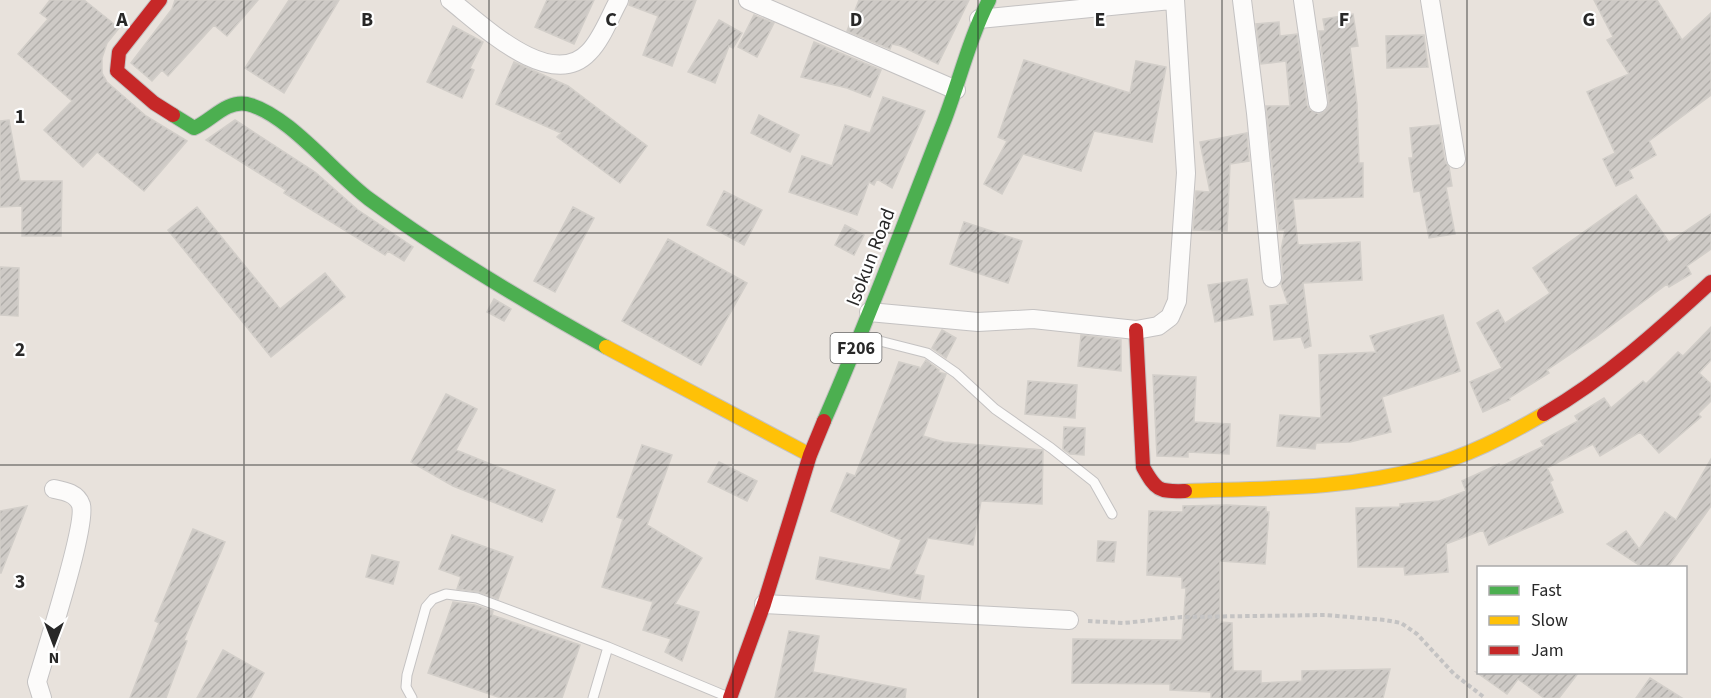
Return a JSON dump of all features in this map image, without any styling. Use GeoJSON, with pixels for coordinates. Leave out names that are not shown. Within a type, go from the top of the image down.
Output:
{"type":"FeatureCollection","features":[{"type":"Feature","properties":{"kind":"street"},"geometry":{"type":"LineString","coordinates":[[160,0],[119,52],[116,62],[117,71],[154,103],[194,128],[201,126],[224,107],[245,104],[270,114],[362,193],[472,269],[587,338],[810,455]]}},
{"type":"Feature","properties":{"kind":"street"},"geometry":{"type":"LineString","coordinates":[[450,0],[494,35],[532,59],[557,66],[571,64],[589,53],[619,0]]}},
{"type":"Feature","properties":{"kind":"street"},"geometry":{"type":"LineString","coordinates":[[748,0],[956,90]]}},
{"type":"Feature","properties":{"kind":"street","name":"Isokun Road"},"geometry":{"type":"LineString","coordinates":[[730,698],[764,604],[810,455],[861,336],[956,90],[979,19],[989,0]]}},
{"type":"Feature","properties":{"kind":"street"},"geometry":{"type":"LineString","coordinates":[[869,312],[978,322],[1033,319],[1136,330],[1158,326],[1170,317],[1177,301],[1185,173],[1173,0],[979,19]]}},
{"type":"Feature","properties":{"kind":"street"},"geometry":{"type":"LineString","coordinates":[[1242,0],[1272,278]]}},
{"type":"Feature","properties":{"kind":"street"},"geometry":{"type":"LineString","coordinates":[[1303,0],[1318,103]]}},
{"type":"Feature","properties":{"kind":"street"},"geometry":{"type":"LineString","coordinates":[[1430,0],[1456,159]]}},
{"type":"Feature","properties":{"kind":"street"},"geometry":{"type":"LineString","coordinates":[[1136,330],[1143,467],[1154,488],[1166,492],[1322,485],[1374,479],[1423,469],[1524,428],[1595,381],[1672,320],[1711,282]]}},
{"type":"Feature","properties":{"kind":"street"},"geometry":{"type":"LineString","coordinates":[[42,698],[37,682],[72,561],[81,513],[81,504],[75,497],[54,489]]}},
{"type":"Feature","properties":{"kind":"street"},"geometry":{"type":"LineString","coordinates":[[764,604],[1069,620]]}},
{"type":"Feature","properties":{"kind":"lane"},"geometry":{"type":"LineString","coordinates":[[861,336],[927,353],[956,373],[995,409],[1052,448],[1094,482],[1112,514]]}},
{"type":"Feature","properties":{"kind":"lane"},"geometry":{"type":"LineString","coordinates":[[412,698],[406,687],[407,675],[426,607],[433,599],[446,594],[477,598],[608,647],[730,698]]}},
{"type":"Feature","properties":{"kind":"lane"},"geometry":{"type":"LineString","coordinates":[[593,698],[608,647]]}},
{"type":"Feature","properties":{"kind":"path"},"geometry":{"type":"LineString","coordinates":[[1069,620],[1124,623],[1182,616],[1325,615],[1385,620],[1401,623],[1417,634],[1454,674],[1485,698]]}},
{"type":"Feature","properties":{"kind":"building"},"geometry":{"type":"Polygon","coordinates":[[[50,0],[84,0],[119,28],[107,43],[102,58],[102,73],[107,82],[146,116],[187,141],[144,191],[97,152],[83,167],[44,130],[72,101],[18,54],[48,19],[40,13],[50,0]]]}},
{"type":"Feature","properties":{"kind":"building"},"geometry":{"type":"Polygon","coordinates":[[[175,0],[258,0],[227,36],[214,25],[168,76],[162,70],[152,81],[131,63],[172,9],[175,0]]]}},
{"type":"Feature","properties":{"kind":"building"},"geometry":{"type":"Polygon","coordinates":[[[289,0],[339,0],[284,93],[245,68],[289,0]]]}},
{"type":"Feature","properties":{"kind":"building"},"geometry":{"type":"Polygon","coordinates":[[[547,0],[594,0],[574,44],[535,27],[547,0]]]}},
{"type":"Feature","properties":{"kind":"building"},"geometry":{"type":"Polygon","coordinates":[[[630,0],[696,0],[672,66],[643,55],[658,16],[629,5],[630,0]]]}},
{"type":"Feature","properties":{"kind":"building"},"geometry":{"type":"Polygon","coordinates":[[[859,0],[969,0],[938,64],[901,46],[892,44],[890,49],[847,31],[859,0]]]}},
{"type":"Feature","properties":{"kind":"building"},"geometry":{"type":"Polygon","coordinates":[[[1594,0],[1657,0],[1682,40],[1711,13],[1711,95],[1649,141],[1656,155],[1629,170],[1633,178],[1616,186],[1603,159],[1615,153],[1587,92],[1629,74],[1607,40],[1613,37],[1594,0]]]}},
{"type":"Feature","properties":{"kind":"building"},"geometry":{"type":"Polygon","coordinates":[[[1353,14],[1358,46],[1350,47],[1357,104],[1359,163],[1363,163],[1363,197],[1293,199],[1298,245],[1360,242],[1362,280],[1303,283],[1311,346],[1305,348],[1301,337],[1274,340],[1270,306],[1288,304],[1281,284],[1283,277],[1281,250],[1285,230],[1279,230],[1266,106],[1290,106],[1286,61],[1261,64],[1256,24],[1279,22],[1280,36],[1297,34],[1307,105],[1310,110],[1319,114],[1325,111],[1329,102],[1319,31],[1325,31],[1323,19],[1353,14]]]}},
{"type":"Feature","properties":{"kind":"building"},"geometry":{"type":"Polygon","coordinates":[[[754,15],[774,23],[757,57],[738,47],[754,15]]]}},
{"type":"Feature","properties":{"kind":"building"},"geometry":{"type":"Polygon","coordinates":[[[719,20],[742,33],[733,48],[729,46],[715,83],[688,72],[719,20]]]}},
{"type":"Feature","properties":{"kind":"building"},"geometry":{"type":"Polygon","coordinates":[[[453,26],[483,42],[470,68],[474,70],[462,98],[427,82],[453,26]]]}},
{"type":"Feature","properties":{"kind":"building"},"geometry":{"type":"Polygon","coordinates":[[[1424,35],[1428,67],[1387,68],[1386,36],[1424,35]]]}},
{"type":"Feature","properties":{"kind":"building"},"geometry":{"type":"Polygon","coordinates":[[[814,42],[881,70],[870,97],[847,88],[801,77],[814,42]]]}},
{"type":"Feature","properties":{"kind":"building"},"geometry":{"type":"Polygon","coordinates":[[[1024,60],[1130,93],[1136,61],[1166,67],[1152,142],[1094,131],[1081,171],[1023,154],[1002,194],[984,184],[1007,141],[998,137],[1024,60]]]}},
{"type":"Feature","properties":{"kind":"building"},"geometry":{"type":"Polygon","coordinates":[[[514,62],[568,86],[647,146],[620,183],[557,137],[561,133],[496,104],[514,62]]]}},
{"type":"Feature","properties":{"kind":"building"},"geometry":{"type":"Polygon","coordinates":[[[883,97],[925,111],[892,188],[877,179],[874,185],[869,182],[857,215],[789,192],[802,156],[832,166],[845,125],[870,133],[883,97]]]}},
{"type":"Feature","properties":{"kind":"building"},"geometry":{"type":"Polygon","coordinates":[[[759,115],[799,135],[790,152],[751,133],[759,115]]]}},
{"type":"Feature","properties":{"kind":"building"},"geometry":{"type":"Polygon","coordinates":[[[9,120],[20,181],[62,181],[61,236],[22,236],[22,206],[0,207],[0,121],[9,120]]]}},
{"type":"Feature","properties":{"kind":"building"},"geometry":{"type":"Polygon","coordinates":[[[235,120],[315,172],[358,210],[413,247],[404,261],[388,251],[385,255],[284,193],[286,190],[206,140],[235,120]]]}},
{"type":"Feature","properties":{"kind":"building"},"geometry":{"type":"Polygon","coordinates":[[[1439,125],[1452,186],[1446,187],[1455,234],[1429,238],[1420,191],[1414,192],[1409,158],[1413,158],[1410,128],[1439,125]]]}},
{"type":"Feature","properties":{"kind":"building"},"geometry":{"type":"Polygon","coordinates":[[[1247,133],[1249,161],[1230,164],[1227,231],[1193,230],[1196,191],[1210,192],[1200,142],[1247,133]]]}},
{"type":"Feature","properties":{"kind":"building"},"geometry":{"type":"Polygon","coordinates":[[[724,191],[762,210],[744,245],[707,225],[724,191]]]}},
{"type":"Feature","properties":{"kind":"building"},"geometry":{"type":"Polygon","coordinates":[[[1636,195],[1669,242],[1711,214],[1711,249],[1687,266],[1691,274],[1669,287],[1667,284],[1547,370],[1549,373],[1509,398],[1510,400],[1483,412],[1470,382],[1502,368],[1477,323],[1498,310],[1505,323],[1550,293],[1533,268],[1636,195]]]}},
{"type":"Feature","properties":{"kind":"building"},"geometry":{"type":"Polygon","coordinates":[[[197,207],[280,309],[325,273],[345,297],[271,357],[168,230],[197,207]]]}},
{"type":"Feature","properties":{"kind":"building"},"geometry":{"type":"Polygon","coordinates":[[[573,207],[594,218],[555,292],[534,281],[573,207]]]}},
{"type":"Feature","properties":{"kind":"building"},"geometry":{"type":"Polygon","coordinates":[[[964,222],[1022,241],[1008,283],[950,264],[964,222]]]}},
{"type":"Feature","properties":{"kind":"building"},"geometry":{"type":"Polygon","coordinates":[[[845,225],[864,235],[854,255],[835,245],[845,225]]]}},
{"type":"Feature","properties":{"kind":"building"},"geometry":{"type":"Polygon","coordinates":[[[668,239],[747,283],[701,365],[622,321],[668,239]]]}},
{"type":"Feature","properties":{"kind":"building"},"geometry":{"type":"Polygon","coordinates":[[[0,267],[19,268],[18,316],[0,315],[0,267]]]}},
{"type":"Feature","properties":{"kind":"building"},"geometry":{"type":"Polygon","coordinates":[[[1247,279],[1253,315],[1215,322],[1208,285],[1247,279]]]}},
{"type":"Feature","properties":{"kind":"building"},"geometry":{"type":"Polygon","coordinates":[[[494,299],[511,309],[504,321],[487,312],[494,299]]]}},
{"type":"Feature","properties":{"kind":"building"},"geometry":{"type":"Polygon","coordinates":[[[1443,315],[1460,371],[1382,397],[1391,432],[1350,442],[1316,443],[1315,449],[1277,446],[1280,415],[1321,418],[1319,355],[1376,352],[1370,336],[1443,315]]]}},
{"type":"Feature","properties":{"kind":"building"},"geometry":{"type":"Polygon","coordinates":[[[1711,327],[1711,360],[1699,373],[1711,384],[1711,401],[1698,414],[1701,417],[1659,453],[1640,432],[1600,456],[1593,444],[1547,468],[1553,480],[1550,482],[1563,512],[1489,545],[1483,530],[1446,544],[1448,572],[1405,575],[1404,567],[1358,567],[1356,508],[1400,507],[1400,504],[1439,501],[1466,491],[1462,481],[1499,464],[1500,467],[1544,446],[1541,441],[1578,421],[1575,416],[1604,398],[1611,408],[1643,381],[1646,384],[1678,352],[1683,356],[1711,327]]]}},
{"type":"Feature","properties":{"kind":"building"},"geometry":{"type":"Polygon","coordinates":[[[942,330],[956,338],[946,358],[932,348],[942,330]]]}},
{"type":"Feature","properties":{"kind":"building"},"geometry":{"type":"Polygon","coordinates":[[[1081,335],[1121,340],[1121,371],[1078,366],[1081,335]]]}},
{"type":"Feature","properties":{"kind":"building"},"geometry":{"type":"Polygon","coordinates":[[[926,360],[939,370],[938,372],[946,374],[923,436],[944,442],[1043,450],[1042,504],[981,501],[973,545],[928,538],[914,574],[924,576],[920,599],[816,579],[820,557],[890,570],[901,540],[831,511],[847,473],[855,476],[899,362],[919,367],[919,371],[926,360]]]}},
{"type":"Feature","properties":{"kind":"building"},"geometry":{"type":"Polygon","coordinates":[[[1153,375],[1196,377],[1194,422],[1230,424],[1229,454],[1188,452],[1188,457],[1157,456],[1153,375]]]}},
{"type":"Feature","properties":{"kind":"building"},"geometry":{"type":"Polygon","coordinates":[[[1028,381],[1077,385],[1075,418],[1025,414],[1028,381]]]}},
{"type":"Feature","properties":{"kind":"building"},"geometry":{"type":"Polygon","coordinates":[[[446,394],[477,409],[456,450],[555,490],[542,522],[453,486],[411,462],[446,394]]]}},
{"type":"Feature","properties":{"kind":"building"},"geometry":{"type":"Polygon","coordinates":[[[1064,427],[1085,428],[1084,455],[1070,454],[1063,449],[1064,427]]]}},
{"type":"Feature","properties":{"kind":"building"},"geometry":{"type":"Polygon","coordinates":[[[642,445],[672,455],[647,525],[702,558],[675,604],[699,612],[682,661],[665,652],[671,639],[643,630],[653,602],[602,587],[623,519],[617,517],[642,445]]]}},
{"type":"Feature","properties":{"kind":"building"},"geometry":{"type":"Polygon","coordinates":[[[1711,459],[1711,506],[1669,566],[1640,566],[1607,544],[1626,531],[1639,549],[1665,512],[1676,520],[1711,459]]]}},
{"type":"Feature","properties":{"kind":"building"},"geometry":{"type":"Polygon","coordinates":[[[719,462],[757,481],[747,501],[708,482],[719,462]]]}},
{"type":"Feature","properties":{"kind":"building"},"geometry":{"type":"Polygon","coordinates":[[[27,506],[1,573],[0,573],[0,511],[27,506]]]}},
{"type":"Feature","properties":{"kind":"building"},"geometry":{"type":"Polygon","coordinates":[[[1183,506],[1266,507],[1266,512],[1269,512],[1265,564],[1220,561],[1220,622],[1232,623],[1233,671],[1261,671],[1261,683],[1302,681],[1302,671],[1390,669],[1383,698],[1211,698],[1211,692],[1170,690],[1170,684],[1072,683],[1073,639],[1182,640],[1186,588],[1182,588],[1182,577],[1147,575],[1149,511],[1183,512],[1183,506]]]}},
{"type":"Feature","properties":{"kind":"building"},"geometry":{"type":"Polygon","coordinates":[[[193,529],[225,542],[184,640],[187,641],[166,698],[130,698],[159,623],[155,621],[193,529]]]}},
{"type":"Feature","properties":{"kind":"building"},"geometry":{"type":"Polygon","coordinates":[[[452,535],[513,557],[498,599],[479,592],[457,589],[461,577],[439,569],[452,535]]]}},
{"type":"Feature","properties":{"kind":"building"},"geometry":{"type":"Polygon","coordinates":[[[1098,541],[1116,542],[1114,562],[1097,561],[1098,541]]]}},
{"type":"Feature","properties":{"kind":"building"},"geometry":{"type":"Polygon","coordinates":[[[372,555],[399,562],[393,584],[366,577],[372,555]]]}},
{"type":"Feature","properties":{"kind":"building"},"geometry":{"type":"Polygon","coordinates":[[[453,602],[475,605],[493,611],[492,615],[580,645],[562,698],[501,698],[428,673],[453,602]]]}},
{"type":"Feature","properties":{"kind":"building"},"geometry":{"type":"Polygon","coordinates":[[[789,631],[819,636],[813,672],[906,689],[905,698],[775,698],[789,631]]]}},
{"type":"Feature","properties":{"kind":"building"},"geometry":{"type":"Polygon","coordinates":[[[223,650],[264,673],[251,698],[197,698],[223,650]]]}},
{"type":"Feature","properties":{"kind":"building"},"geometry":{"type":"Polygon","coordinates":[[[1479,674],[1577,674],[1559,698],[1544,698],[1518,679],[1507,694],[1479,674]]]}},
{"type":"Feature","properties":{"kind":"building"},"geometry":{"type":"Polygon","coordinates":[[[1650,678],[1682,698],[1636,698],[1650,678]]]}},
{"type":"Feature","properties":{"kind":"traffic: fast"},"geometry":{"type":"LineString","coordinates":[[824,421],[885,273],[989,0]]}},
{"type":"Feature","properties":{"kind":"traffic: fast"},"geometry":{"type":"LineString","coordinates":[[173,115],[194,128],[232,105],[247,104],[262,110],[294,131],[369,199],[426,239],[485,277],[606,347]]}},
{"type":"Feature","properties":{"kind":"traffic: slow"},"geometry":{"type":"LineString","coordinates":[[606,347],[810,455]]}},
{"type":"Feature","properties":{"kind":"traffic: slow"},"geometry":{"type":"LineString","coordinates":[[1185,491],[1305,487],[1394,475],[1470,452],[1544,414]]}},
{"type":"Feature","properties":{"kind":"traffic: jam"},"geometry":{"type":"LineString","coordinates":[[160,0],[119,52],[117,71],[154,103],[173,115]]}},
{"type":"Feature","properties":{"kind":"traffic: jam"},"geometry":{"type":"LineString","coordinates":[[1544,414],[1610,369],[1711,282]]}},
{"type":"Feature","properties":{"kind":"traffic: jam"},"geometry":{"type":"LineString","coordinates":[[1136,330],[1143,467],[1151,481],[1159,488],[1169,491],[1185,491]]}},
{"type":"Feature","properties":{"kind":"traffic: jam"},"geometry":{"type":"LineString","coordinates":[[730,698],[764,604],[810,455],[824,421]]}}]}
